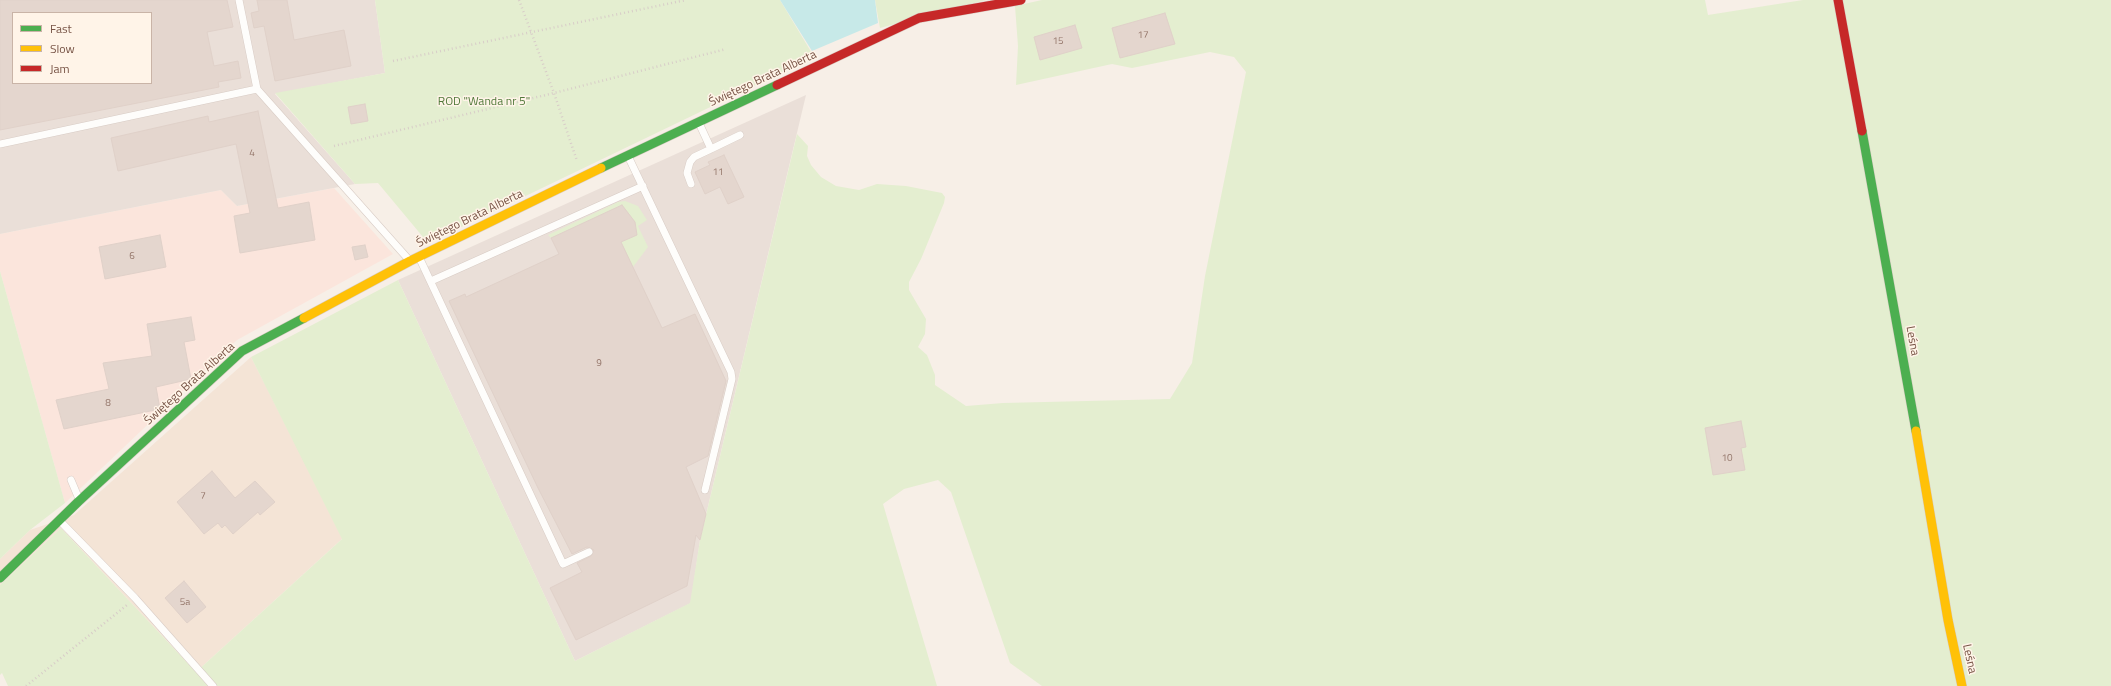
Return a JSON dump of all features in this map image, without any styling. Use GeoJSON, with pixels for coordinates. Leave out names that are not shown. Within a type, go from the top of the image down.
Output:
{"type":"FeatureCollection","features":[{"type":"Feature","properties":{"kind":"street","name":"Świętego Brata Alberta"},"geometry":{"type":"LineString","coordinates":[[0,578],[79,501],[242,351],[410,261],[582,177],[919,18],[1022,0]]}},
{"type":"Feature","properties":{"kind":"street","name":"Leśna"},"geometry":{"type":"LineString","coordinates":[[1838,0],[1924,474],[1948,620],[1962,686]]}},
{"type":"Feature","properties":{"kind":"lane"},"geometry":{"type":"LineString","coordinates":[[239,0],[257,89],[410,261]]}},
{"type":"Feature","properties":{"kind":"lane"},"geometry":{"type":"LineString","coordinates":[[0,144],[257,89]]}},
{"type":"Feature","properties":{"kind":"lane"},"geometry":{"type":"LineString","coordinates":[[699,123],[711,149]]}},
{"type":"Feature","properties":{"kind":"lane"},"geometry":{"type":"LineString","coordinates":[[691,184],[687,173],[690,162],[694,157],[740,135]]}},
{"type":"Feature","properties":{"kind":"lane"},"geometry":{"type":"LineString","coordinates":[[628,156],[731,372],[732,379],[705,490]]}},
{"type":"Feature","properties":{"kind":"lane"},"geometry":{"type":"LineString","coordinates":[[431,281],[643,186]]}},
{"type":"Feature","properties":{"kind":"lane"},"geometry":{"type":"LineString","coordinates":[[419,257],[563,564],[588,552]]}},
{"type":"Feature","properties":{"kind":"lane"},"geometry":{"type":"LineString","coordinates":[[71,480],[79,501]]}},
{"type":"Feature","properties":{"kind":"lane"},"geometry":{"type":"LineString","coordinates":[[60,521],[135,598],[213,686]]}},
{"type":"Feature","properties":{"kind":"path"},"geometry":{"type":"LineString","coordinates":[[519,0],[554,93],[582,177]]}},
{"type":"Feature","properties":{"kind":"path"},"geometry":{"type":"LineString","coordinates":[[393,61],[686,0]]}},
{"type":"Feature","properties":{"kind":"path"},"geometry":{"type":"LineString","coordinates":[[334,146],[554,93],[726,49]]}},
{"type":"Feature","properties":{"kind":"path"},"geometry":{"type":"LineString","coordinates":[[26,686],[135,598]]}},
{"type":"Feature","properties":{"kind":"shaded area"},"geometry":{"type":"Polygon","coordinates":[[[0,0],[375,0],[385,73],[275,94],[355,184],[237,206],[221,190],[0,234],[0,0]]]}},
{"type":"Feature","properties":{"kind":"shaded area"},"geometry":{"type":"Polygon","coordinates":[[[806,95],[700,540],[691,603],[575,661],[398,280],[806,95]]]}},
{"type":"Feature","properties":{"kind":"shaded area"},"geometry":{"type":"Polygon","coordinates":[[[334,188],[393,254],[237,340],[65,503],[0,271],[0,234],[221,190],[237,206],[334,188]]]}},
{"type":"Feature","properties":{"kind":"shaded area"},"geometry":{"type":"Polygon","coordinates":[[[251,357],[343,538],[196,672],[61,528],[0,585],[0,559],[30,530],[74,515],[251,357]]]}},
{"type":"Feature","properties":{"kind":"green space","name":"ROD \"Wanda nr 5\""},"geometry":{"type":"Polygon","coordinates":[[[375,0],[780,0],[813,55],[783,65],[783,72],[428,243],[378,183],[355,184],[275,93],[385,73],[375,0]]]}},
{"type":"Feature","properties":{"kind":"green space"},"geometry":{"type":"Polygon","coordinates":[[[875,0],[986,0],[880,28],[875,0]]]}},
{"type":"Feature","properties":{"kind":"green space"},"geometry":{"type":"Polygon","coordinates":[[[1042,0],[1705,0],[1708,15],[1803,0],[2111,0],[2111,686],[1042,686],[1010,663],[951,492],[938,480],[904,489],[883,504],[937,686],[8,686],[2,673],[0,675],[0,585],[61,528],[196,672],[342,539],[251,357],[398,280],[575,661],[690,603],[700,540],[797,134],[808,146],[807,156],[811,165],[821,177],[836,186],[859,190],[877,184],[906,186],[942,193],[945,197],[944,203],[921,259],[909,282],[909,290],[926,319],[925,334],[918,347],[927,355],[935,375],[935,385],[966,406],[1003,403],[1170,399],[1192,363],[1205,276],[1246,72],[1234,57],[1210,52],[1132,68],[1112,64],[1016,85],[1018,46],[1015,6],[1042,0]]]}},
{"type":"Feature","properties":{"kind":"green space"},"geometry":{"type":"Polygon","coordinates":[[[625,201],[638,206],[647,220],[638,226],[648,247],[633,267],[621,242],[635,222],[622,205],[551,238],[548,235],[618,202],[625,201]]]}},
{"type":"Feature","properties":{"kind":"green space"},"geometry":{"type":"Polygon","coordinates":[[[0,271],[65,503],[30,530],[0,559],[0,271]]]}},
{"type":"Feature","properties":{"kind":"water"},"geometry":{"type":"Polygon","coordinates":[[[780,0],[875,0],[878,23],[812,51],[780,0]]]}},
{"type":"Feature","properties":{"kind":"building"},"geometry":{"type":"Polygon","coordinates":[[[0,0],[227,0],[233,27],[207,32],[214,66],[238,61],[241,78],[218,82],[219,87],[0,130],[0,0]]]}},
{"type":"Feature","properties":{"kind":"building"},"geometry":{"type":"Polygon","coordinates":[[[257,0],[287,0],[294,40],[344,30],[351,66],[275,81],[264,26],[254,28],[251,13],[259,11],[257,0]]]}},
{"type":"Feature","properties":{"kind":"building"},"geometry":{"type":"Polygon","coordinates":[[[1165,13],[1175,44],[1120,58],[1112,28],[1165,13]]]}},
{"type":"Feature","properties":{"kind":"building"},"geometry":{"type":"Polygon","coordinates":[[[1075,25],[1082,48],[1040,60],[1034,37],[1075,25]]]}},
{"type":"Feature","properties":{"kind":"building"},"geometry":{"type":"Polygon","coordinates":[[[365,104],[368,121],[351,124],[348,107],[365,104]]]}},
{"type":"Feature","properties":{"kind":"building"},"geometry":{"type":"Polygon","coordinates":[[[258,111],[278,208],[309,202],[315,240],[240,253],[234,216],[250,213],[236,144],[118,171],[111,138],[208,116],[209,122],[258,111]]]}},
{"type":"Feature","properties":{"kind":"building"},"geometry":{"type":"Polygon","coordinates":[[[724,155],[744,197],[728,204],[720,187],[705,194],[695,172],[710,165],[708,162],[724,155]]]}},
{"type":"Feature","properties":{"kind":"building"},"geometry":{"type":"Polygon","coordinates":[[[622,205],[635,222],[637,235],[621,242],[662,328],[695,314],[726,381],[708,456],[686,467],[706,514],[700,540],[696,535],[687,586],[576,640],[550,588],[582,572],[577,563],[591,556],[594,550],[587,547],[572,554],[538,488],[449,301],[465,294],[466,297],[559,254],[551,238],[622,205]]]}},
{"type":"Feature","properties":{"kind":"building"},"geometry":{"type":"Polygon","coordinates":[[[160,235],[166,267],[105,279],[99,247],[160,235]]]}},
{"type":"Feature","properties":{"kind":"building"},"geometry":{"type":"Polygon","coordinates":[[[365,245],[368,257],[355,260],[352,247],[365,245]]]}},
{"type":"Feature","properties":{"kind":"building"},"geometry":{"type":"Polygon","coordinates":[[[191,317],[195,340],[184,342],[191,379],[156,387],[160,409],[64,429],[56,400],[109,389],[103,363],[152,356],[147,324],[191,317]]]}},
{"type":"Feature","properties":{"kind":"building"},"geometry":{"type":"Polygon","coordinates":[[[1741,421],[1746,447],[1741,448],[1745,470],[1713,475],[1705,428],[1741,421]]]}},
{"type":"Feature","properties":{"kind":"building"},"geometry":{"type":"Polygon","coordinates":[[[212,471],[235,498],[255,481],[275,502],[260,515],[258,512],[233,534],[225,525],[222,528],[218,523],[204,534],[177,502],[212,471]]]}},
{"type":"Feature","properties":{"kind":"building"},"geometry":{"type":"Polygon","coordinates":[[[184,581],[206,607],[187,623],[165,598],[184,581]]]}},
{"type":"Feature","properties":{"kind":"traffic: fast"},"geometry":{"type":"LineString","coordinates":[[601,168],[777,85]]}},
{"type":"Feature","properties":{"kind":"traffic: fast"},"geometry":{"type":"LineString","coordinates":[[1862,131],[1916,431]]}},
{"type":"Feature","properties":{"kind":"traffic: fast"},"geometry":{"type":"LineString","coordinates":[[0,578],[79,501],[242,351],[304,318]]}},
{"type":"Feature","properties":{"kind":"traffic: slow"},"geometry":{"type":"LineString","coordinates":[[304,318],[410,261],[601,168]]}},
{"type":"Feature","properties":{"kind":"traffic: slow"},"geometry":{"type":"LineString","coordinates":[[1916,431],[1948,620],[1962,686]]}},
{"type":"Feature","properties":{"kind":"traffic: jam"},"geometry":{"type":"LineString","coordinates":[[777,85],[919,18],[1021,0]]}},
{"type":"Feature","properties":{"kind":"traffic: jam"},"geometry":{"type":"LineString","coordinates":[[1838,0],[1862,131]]}}]}
